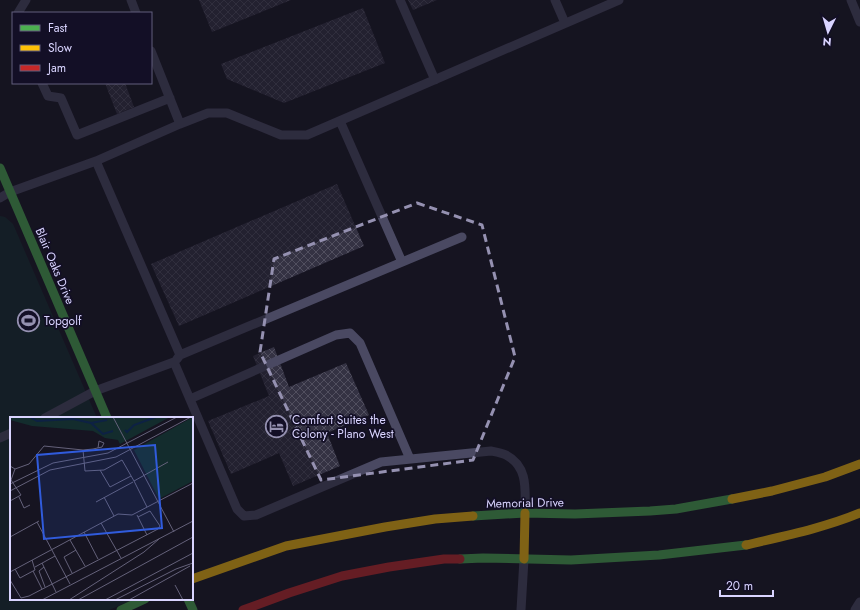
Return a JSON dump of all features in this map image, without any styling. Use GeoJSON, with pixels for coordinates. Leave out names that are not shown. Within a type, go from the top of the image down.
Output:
{"type":"FeatureCollection","features":[{"type":"Feature","properties":{"kind":"street","name":"Blair Oaks Drive"},"geometry":{"type":"LineString","coordinates":[[0,168],[107,417]]}},
{"type":"Feature","properties":{"kind":"street","name":"Memorial Drive"},"geometry":{"type":"LineString","coordinates":[[193,579],[286,546],[385,527],[434,519],[469,516],[525,513],[575,514],[676,509],[772,491],[825,477],[860,464]]}},
{"type":"Feature","properties":{"kind":"street"},"geometry":{"type":"LineString","coordinates":[[524,559],[525,513]]}},
{"type":"Feature","properties":{"kind":"street"},"geometry":{"type":"LineString","coordinates":[[243,610],[342,576],[389,567],[444,559],[483,558],[570,560],[697,551],[746,545],[796,533],[860,513]]}},
{"type":"Feature","properties":{"kind":"street"},"geometry":{"type":"LineString","coordinates":[[121,610],[143,600]]}},
{"type":"Feature","properties":{"kind":"street"},"geometry":{"type":"LineString","coordinates":[[188,600],[192,610]]}},
{"type":"Feature","properties":{"kind":"lane"},"geometry":{"type":"LineString","coordinates":[[19,12],[26,0]]}},
{"type":"Feature","properties":{"kind":"lane"},"geometry":{"type":"LineString","coordinates":[[131,0],[136,12]]}},
{"type":"Feature","properties":{"kind":"lane"},"geometry":{"type":"LineString","coordinates":[[400,0],[435,80]]}},
{"type":"Feature","properties":{"kind":"lane"},"geometry":{"type":"LineString","coordinates":[[555,0],[565,23]]}},
{"type":"Feature","properties":{"kind":"lane"},"geometry":{"type":"LineString","coordinates":[[0,198],[10,192],[96,161],[208,113],[227,113],[281,135],[307,135],[619,0]]}},
{"type":"Feature","properties":{"kind":"lane"},"geometry":{"type":"LineString","coordinates":[[851,0],[860,22]]}},
{"type":"Feature","properties":{"kind":"lane"},"geometry":{"type":"LineString","coordinates":[[152,53],[180,124]]}},
{"type":"Feature","properties":{"kind":"lane"},"geometry":{"type":"LineString","coordinates":[[42,84],[48,96],[61,98],[77,135],[170,98]]}},
{"type":"Feature","properties":{"kind":"lane"},"geometry":{"type":"LineString","coordinates":[[340,121],[402,262]]}},
{"type":"Feature","properties":{"kind":"lane"},"geometry":{"type":"LineString","coordinates":[[96,161],[180,355]]}},
{"type":"Feature","properties":{"kind":"lane"},"geometry":{"type":"LineString","coordinates":[[47,417],[95,391],[174,362],[180,355],[462,236]]}},
{"type":"Feature","properties":{"kind":"lane"},"geometry":{"type":"LineString","coordinates":[[190,399],[336,335],[350,333],[360,343],[410,459]]}},
{"type":"Feature","properties":{"kind":"lane"},"geometry":{"type":"LineString","coordinates":[[174,362],[237,509],[244,516],[256,515],[381,462],[491,451],[505,454],[518,463],[525,480],[525,513]]}},
{"type":"Feature","properties":{"kind":"lane"},"geometry":{"type":"LineString","coordinates":[[0,438],[10,433]]}},
{"type":"Feature","properties":{"kind":"lane"},"geometry":{"type":"LineString","coordinates":[[521,610],[524,559]]}},
{"type":"Feature","properties":{"kind":"lane"},"geometry":{"type":"LineString","coordinates":[[855,610],[860,602]]}},
{"type":"Feature","properties":{"kind":"highlighted area"},"geometry":{"type":"Polygon","coordinates":[[[417,203],[482,225],[515,357],[473,460],[321,480],[260,352],[274,259],[417,203]]]}},
{"type":"Feature","properties":{"kind":"green space","name":"Topgolf"},"geometry":{"type":"Polygon","coordinates":[[[0,216],[5,217],[13,224],[97,417],[10,417],[10,600],[133,600],[109,610],[0,610],[0,216]]]}},
{"type":"Feature","properties":{"kind":"building"},"geometry":{"type":"Polygon","coordinates":[[[199,0],[291,0],[212,32],[199,0]]]}},
{"type":"Feature","properties":{"kind":"building"},"geometry":{"type":"Polygon","coordinates":[[[408,0],[437,0],[413,10],[408,0]]]}},
{"type":"Feature","properties":{"kind":"building"},"geometry":{"type":"Polygon","coordinates":[[[363,8],[385,63],[284,103],[227,79],[221,64],[363,8]]]}},
{"type":"Feature","properties":{"kind":"building"},"geometry":{"type":"Polygon","coordinates":[[[105,84],[125,84],[134,107],[117,114],[105,84]]]}},
{"type":"Feature","properties":{"kind":"building"},"geometry":{"type":"Polygon","coordinates":[[[337,184],[364,246],[179,326],[151,264],[337,184]]]}},
{"type":"Feature","properties":{"kind":"building","name":"Comfort Suites the Colony - Plano West"},"geometry":{"type":"Polygon","coordinates":[[[274,347],[289,387],[346,363],[369,415],[327,433],[340,466],[293,486],[279,453],[231,474],[208,421],[269,396],[253,356],[274,347]]]}},
{"type":"Feature","properties":{"kind":"traffic: fast"},"geometry":{"type":"LineString","coordinates":[[0,168],[107,417]]}},
{"type":"Feature","properties":{"kind":"traffic: fast"},"geometry":{"type":"LineString","coordinates":[[473,516],[525,513],[575,514],[650,511],[676,509],[732,499]]}},
{"type":"Feature","properties":{"kind":"traffic: fast"},"geometry":{"type":"LineString","coordinates":[[460,559],[483,558],[571,560],[659,555],[746,545]]}},
{"type":"Feature","properties":{"kind":"traffic: fast"},"geometry":{"type":"LineString","coordinates":[[121,610],[143,600]]}},
{"type":"Feature","properties":{"kind":"traffic: fast"},"geometry":{"type":"LineString","coordinates":[[188,600],[193,610]]}},
{"type":"Feature","properties":{"kind":"traffic: slow"},"geometry":{"type":"LineString","coordinates":[[732,499],[772,491],[825,477],[860,464]]}},
{"type":"Feature","properties":{"kind":"traffic: slow"},"geometry":{"type":"LineString","coordinates":[[524,559],[525,513]]}},
{"type":"Feature","properties":{"kind":"traffic: slow"},"geometry":{"type":"LineString","coordinates":[[746,545],[818,527],[860,513]]}},
{"type":"Feature","properties":{"kind":"traffic: slow"},"geometry":{"type":"LineString","coordinates":[[193,579],[286,546],[385,527],[435,519],[473,516]]}},
{"type":"Feature","properties":{"kind":"traffic: jam"},"geometry":{"type":"LineString","coordinates":[[243,610],[342,576],[444,559],[460,559]]}},
{"type":"Feature","properties":{"kind":"place","name":"Topgolf"},"geometry":{"type":"Point","coordinates":[28,321]}},
{"type":"Feature","properties":{"kind":"place","name":"Comfort Suites the Colony - Plano West"},"geometry":{"type":"Point","coordinates":[276,427]}}]}
